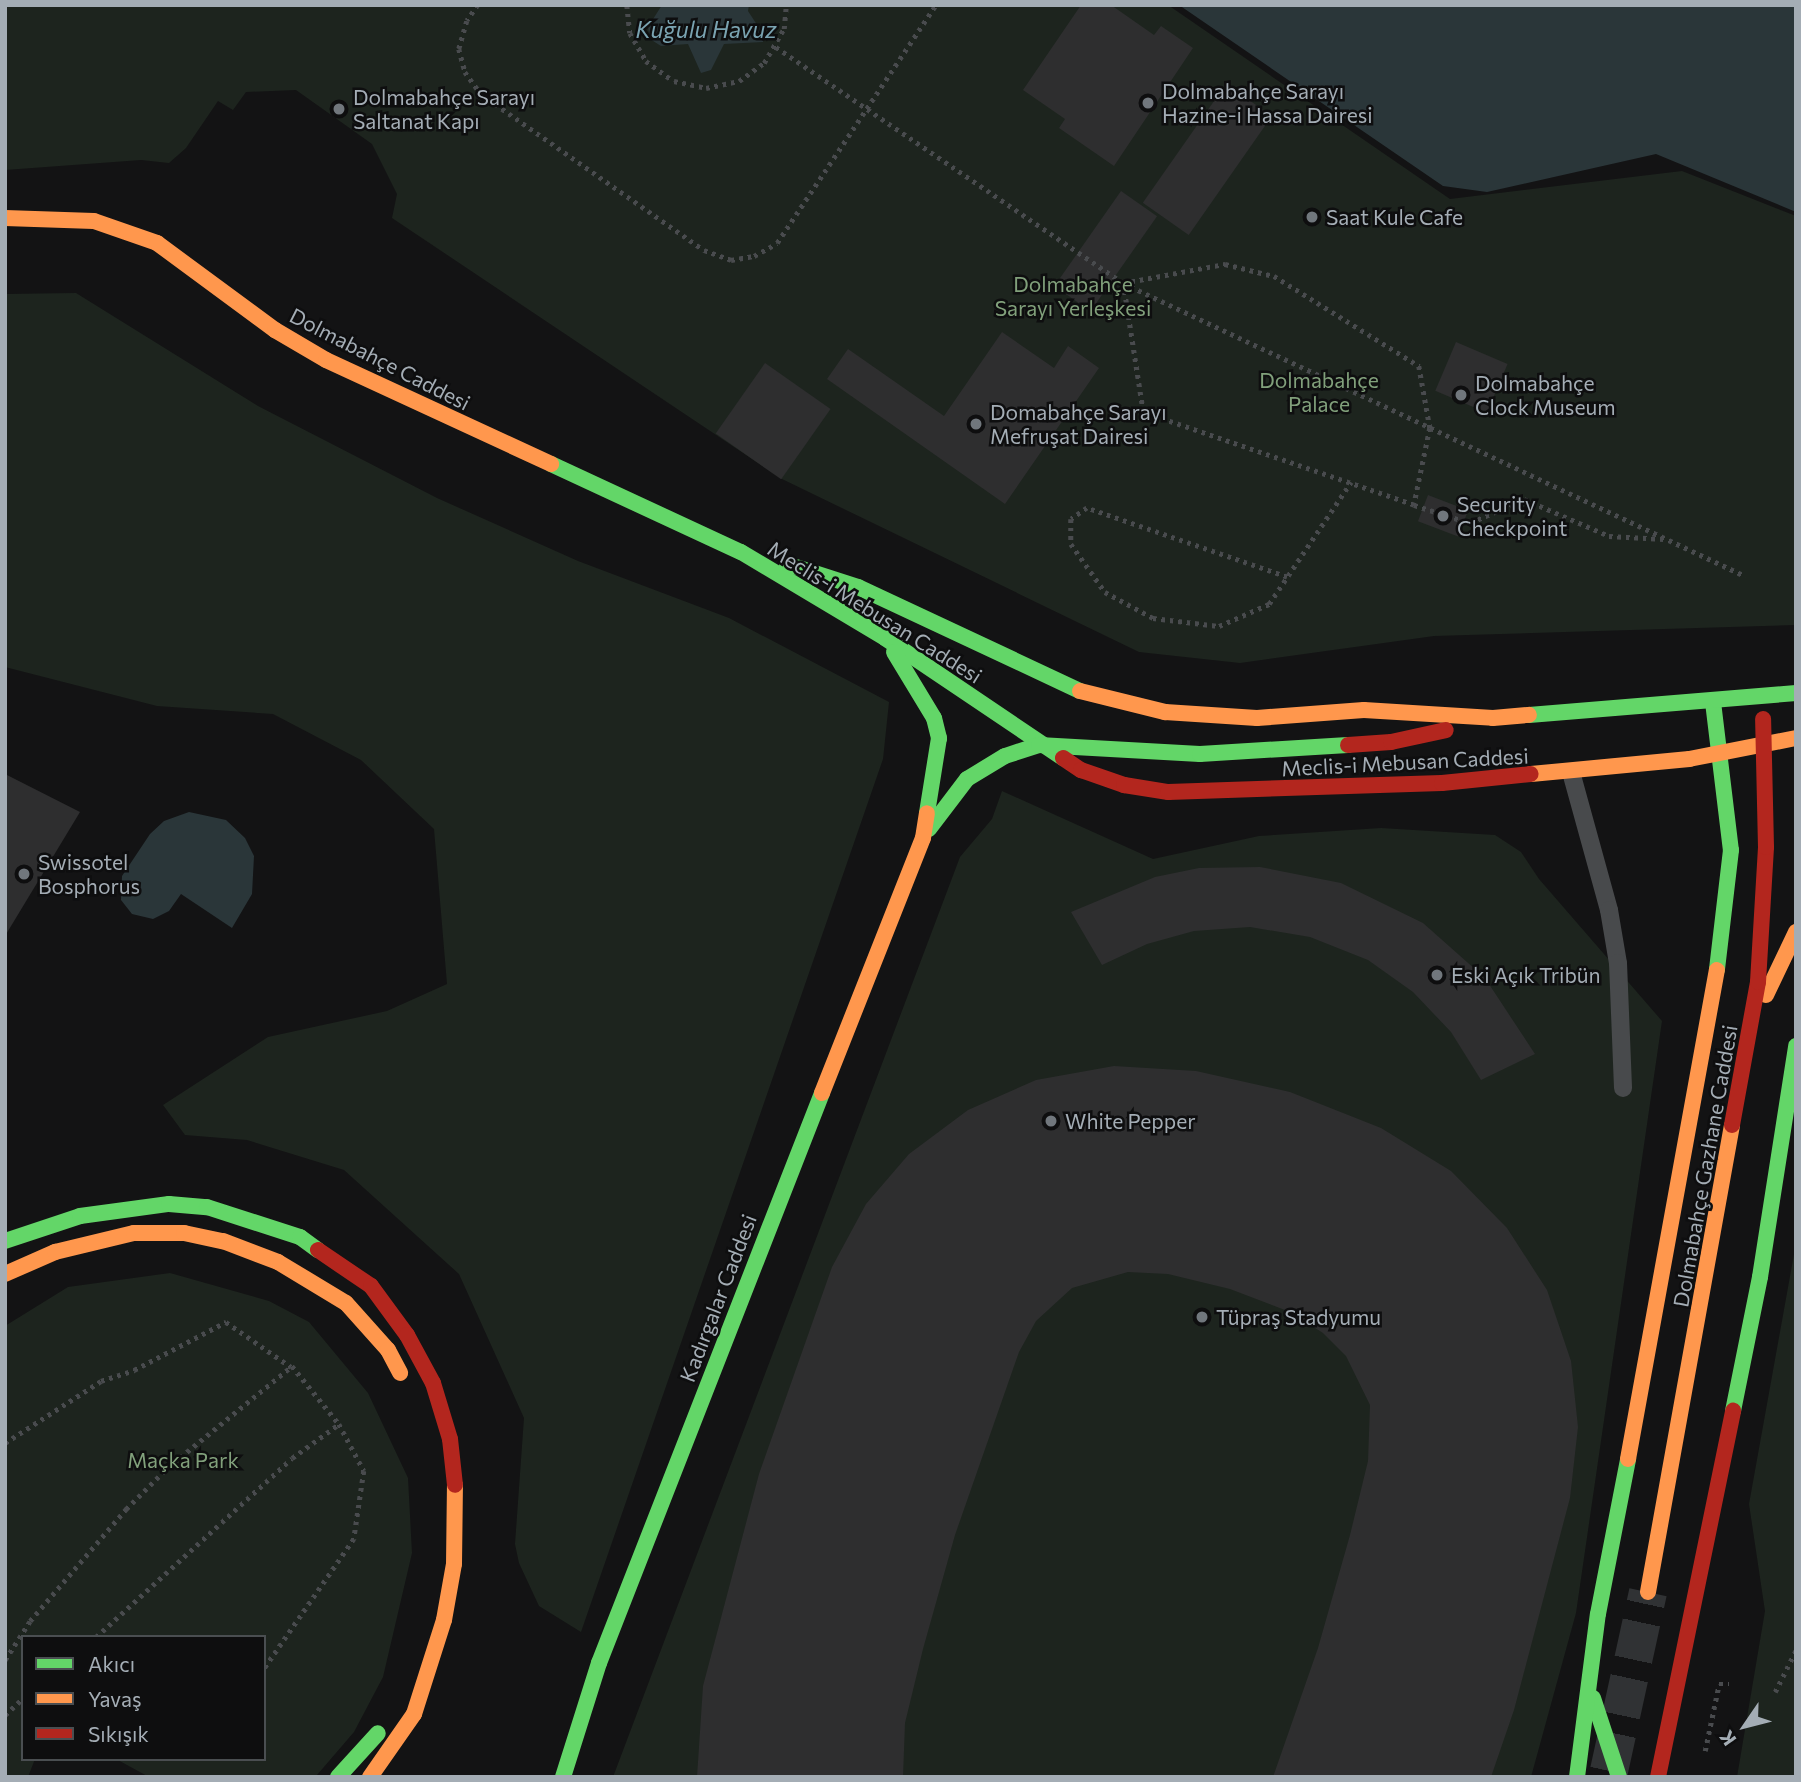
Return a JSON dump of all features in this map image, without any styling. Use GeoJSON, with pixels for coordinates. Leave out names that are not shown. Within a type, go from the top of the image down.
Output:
{"type":"FeatureCollection","features":[{"type":"Feature","properties":{"kind":"main road","name":"Dolmabahçe Caddesi"},"geometry":{"type":"LineString","coordinates":[[5,218],[94,221],[157,243],[275,330],[326,360],[741,552]]}},
{"type":"Feature","properties":{"kind":"main road","name":"Meclis-i Mebusan Caddesi"},"geometry":{"type":"LineString","coordinates":[[741,552],[885,638],[1039,745],[1081,770],[1124,785],[1168,792],[1351,789],[1571,772],[1689,759],[1718,750],[1796,738]]}},
{"type":"Feature","properties":{"kind":"main road","name":"Meclis-i Mebusan Caddesi"},"geometry":{"type":"LineString","coordinates":[[741,552],[858,587],[1050,678],[1133,708],[1257,718],[1364,710],[1493,718],[1713,702],[1796,693]]}},
{"type":"Feature","properties":{"kind":"main road","name":"Kadırgalar Caddesi"},"geometry":{"type":"LineString","coordinates":[[563,1777],[599,1663],[709,1377],[923,838],[939,738],[934,718],[885,638]]}},
{"type":"Feature","properties":{"kind":"main road","name":"Dolmabahçe Gazhane Caddesi"},"geometry":{"type":"LineString","coordinates":[[1648,1592],[1749,1036],[1764,889],[1761,743],[1764,696]]}},
{"type":"Feature","properties":{"kind":"main road"},"geometry":{"type":"LineString","coordinates":[[1577,1777],[1598,1614],[1683,1176],[1722,939],[1731,850],[1713,702]]}},
{"type":"Feature","properties":{"kind":"main road"},"geometry":{"type":"LineString","coordinates":[[1039,745],[1200,754],[1271,751],[1391,742],[1493,718]]}},
{"type":"Feature","properties":{"kind":"main road","name":"Kadırgalar Caddesi"},"geometry":{"type":"LineString","coordinates":[[923,838],[967,779],[1004,756],[1039,745]]}},
{"type":"Feature","properties":{"kind":"main road"},"geometry":{"type":"LineString","coordinates":[[1749,1036],[1796,932]]}},
{"type":"Feature","properties":{"kind":"main road"},"geometry":{"type":"LineString","coordinates":[[1658,1777],[1760,1277],[1796,1046]]}},
{"type":"Feature","properties":{"kind":"main road"},"geometry":{"type":"LineString","coordinates":[[5,1241],[80,1216],[169,1204],[207,1207],[300,1237],[371,1286],[407,1335],[433,1383],[450,1439],[457,1499],[454,1564],[444,1620],[414,1714],[370,1777]]}},
{"type":"Feature","properties":{"kind":"main road"},"geometry":{"type":"LineString","coordinates":[[5,1273],[55,1252],[134,1233],[184,1233],[223,1241],[278,1262],[346,1303],[388,1350],[409,1391]]}},
{"type":"Feature","properties":{"kind":"main road"},"geometry":{"type":"LineString","coordinates":[[1592,1671],[1593,1708],[1619,1777]]}},
{"type":"Feature","properties":{"kind":"main road"},"geometry":{"type":"LineString","coordinates":[[338,1777],[374,1740],[386,1718]]}},
{"type":"Feature","properties":{"kind":"lane"},"geometry":{"type":"LineString","coordinates":[[1571,772],[1609,910],[1618,963],[1623,1088]]}},
{"type":"Feature","properties":{"kind":"path"},"geometry":{"type":"LineString","coordinates":[[478,5],[467,21],[459,50],[465,72],[481,94],[704,250],[732,260],[754,256],[777,243],[868,112],[936,5]]}},
{"type":"Feature","properties":{"kind":"path"},"geometry":{"type":"LineString","coordinates":[[627,5],[630,33],[646,61],[685,85],[716,87],[739,81],[764,63],[776,47],[786,5]]}},
{"type":"Feature","properties":{"kind":"path"},"geometry":{"type":"LineString","coordinates":[[776,47],[1123,283],[1745,576]]}},
{"type":"Feature","properties":{"kind":"path"},"geometry":{"type":"LineString","coordinates":[[1123,283],[1225,264],[1274,276],[1419,366],[1430,428],[1414,505]]}},
{"type":"Feature","properties":{"kind":"path"},"geometry":{"type":"LineString","coordinates":[[1123,283],[1143,412],[1470,523],[1524,499],[1609,536],[1664,539]]}},
{"type":"Feature","properties":{"kind":"path"},"geometry":{"type":"LineString","coordinates":[[1287,577],[1087,508],[1071,519],[1071,544],[1105,592],[1153,618],[1219,626],[1269,604],[1287,577],[1350,482]]}},
{"type":"Feature","properties":{"kind":"path"},"geometry":{"type":"LineString","coordinates":[[5,1443],[102,1381],[134,1370],[226,1322],[261,1341],[291,1367],[340,1423],[364,1471],[354,1539],[266,1666]]}},
{"type":"Feature","properties":{"kind":"path"},"geometry":{"type":"LineString","coordinates":[[5,1660],[30,1620],[126,1509],[167,1468],[291,1367]]}},
{"type":"Feature","properties":{"kind":"path"},"geometry":{"type":"LineString","coordinates":[[98,1635],[292,1458],[340,1423]]}},
{"type":"Feature","properties":{"kind":"path"},"geometry":{"type":"LineString","coordinates":[[1775,1692],[1796,1650]]}},
{"type":"Feature","properties":{"kind":"path"},"geometry":{"type":"LineString","coordinates":[[1705,1751],[1719,1684],[1729,1684]]}},
{"type":"Feature","properties":{"kind":"path"},"geometry":{"type":"LineString","coordinates":[[5,1715],[21,1700]]}},
{"type":"Feature","properties":{"kind":"green space","name":"Dolmabahçe Palace"},"geometry":{"type":"Polygon","coordinates":[[[5,5],[1168,5],[1450,199],[1682,171],[1796,216],[1796,625],[1434,636],[1240,663],[1139,652],[782,479],[392,218],[397,194],[372,144],[296,90],[246,92],[233,110],[218,101],[186,148],[169,163],[141,160],[5,170],[5,5]]]}},
{"type":"Feature","properties":{"kind":"green space"},"geometry":{"type":"Polygon","coordinates":[[[76,293],[258,406],[437,498],[578,561],[729,618],[889,702],[883,759],[581,1632],[539,1606],[519,1563],[515,1544],[524,1418],[459,1274],[344,1170],[247,1140],[185,1135],[163,1105],[268,1037],[387,1011],[447,984],[434,829],[361,760],[273,714],[157,706],[5,667],[5,294],[76,293]]]}},
{"type":"Feature","properties":{"kind":"green space","name":"Tüpraş Stadyumu"},"geometry":{"type":"Polygon","coordinates":[[[1002,791],[1153,859],[1259,836],[1381,828],[1495,835],[1521,852],[1539,879],[1662,1021],[1576,1613],[1531,1777],[613,1777],[960,857],[992,819],[1002,791]]]}},
{"type":"Feature","properties":{"kind":"green space"},"geometry":{"type":"Polygon","coordinates":[[[1796,1243],[1796,1777],[1737,1777],[1765,1611],[1749,1504],[1796,1243]]]}},
{"type":"Feature","properties":{"kind":"green space","name":"Maçka Park"},"geometry":{"type":"Polygon","coordinates":[[[170,1273],[269,1301],[309,1322],[368,1393],[408,1478],[412,1553],[383,1677],[354,1732],[317,1775],[149,1777],[120,1761],[266,1761],[266,1635],[21,1635],[21,1761],[34,1761],[28,1777],[5,1777],[5,1326],[68,1287],[170,1273]]]}},
{"type":"Feature","properties":{"kind":"water","name":"Kuğulu Havuz"},"geometry":{"type":"Polygon","coordinates":[[[662,5],[749,5],[748,11],[763,34],[763,42],[724,44],[711,70],[701,73],[688,44],[661,46],[650,39],[648,27],[662,5]]]}},
{"type":"Feature","properties":{"kind":"water"},"geometry":{"type":"Polygon","coordinates":[[[1179,5],[1796,5],[1796,212],[1656,154],[1487,192],[1443,186],[1179,5]]]}},
{"type":"Feature","properties":{"kind":"water"},"geometry":{"type":"Polygon","coordinates":[[[189,812],[226,820],[245,838],[254,856],[252,894],[232,928],[181,894],[169,911],[153,919],[132,914],[121,900],[122,876],[150,834],[164,821],[189,812]]]}},
{"type":"Feature","properties":{"kind":"building"},"geometry":{"type":"Polygon","coordinates":[[[1081,5],[1111,5],[1154,35],[1161,26],[1193,48],[1114,166],[1059,128],[1065,119],[1023,90],[1081,5]]]}},
{"type":"Feature","properties":{"kind":"building"},"geometry":{"type":"Polygon","coordinates":[[[1226,84],[1272,116],[1189,235],[1143,203],[1226,84]]]}},
{"type":"Feature","properties":{"kind":"building"},"geometry":{"type":"Polygon","coordinates":[[[1121,191],[1157,216],[1091,311],[1054,286],[1121,191]]]}},
{"type":"Feature","properties":{"kind":"building","name":"Domabahçe Sarayı Mefruşat Dairesi"},"geometry":{"type":"Polygon","coordinates":[[[1002,332],[1054,368],[1068,346],[1099,368],[1005,504],[827,379],[848,349],[944,416],[1002,332]]]}},
{"type":"Feature","properties":{"kind":"building"},"geometry":{"type":"Polygon","coordinates":[[[1456,342],[1508,364],[1487,413],[1435,391],[1456,342]]]}},
{"type":"Feature","properties":{"kind":"building"},"geometry":{"type":"Polygon","coordinates":[[[765,363],[831,409],[781,479],[716,433],[765,363]]]}},
{"type":"Feature","properties":{"kind":"building","name":"Security Checkpoint"},"geometry":{"type":"Polygon","coordinates":[[[1428,495],[1468,510],[1458,537],[1418,521],[1428,495]]]}},
{"type":"Feature","properties":{"kind":"building","name":"Swissotel Bosphorus"},"geometry":{"type":"Polygon","coordinates":[[[5,774],[80,812],[5,936],[5,774]]]}},
{"type":"Feature","properties":{"kind":"building","name":"Eski Açık Tribün"},"geometry":{"type":"Polygon","coordinates":[[[1260,867],[1341,883],[1423,923],[1485,978],[1535,1054],[1481,1080],[1451,1032],[1413,992],[1368,960],[1310,937],[1250,927],[1194,931],[1147,944],[1102,965],[1071,912],[1155,877],[1199,868],[1260,867]]]}},
{"type":"Feature","properties":{"kind":"building"},"geometry":{"type":"Polygon","coordinates":[[[1114,1066],[1196,1071],[1290,1092],[1381,1128],[1451,1171],[1507,1228],[1547,1290],[1571,1361],[1578,1427],[1570,1498],[1514,1710],[1491,1777],[1273,1777],[1318,1648],[1350,1535],[1368,1461],[1370,1405],[1346,1356],[1323,1333],[1290,1312],[1230,1289],[1168,1274],[1128,1272],[1072,1288],[1036,1321],[1019,1352],[955,1535],[923,1649],[905,1723],[903,1777],[697,1777],[703,1686],[759,1474],[832,1267],[866,1204],[909,1154],[968,1110],[1036,1080],[1114,1066]]]}},
{"type":"Feature","properties":{"kind":"tunnel"},"geometry":{"type":"LineString","coordinates":[[1609,1771],[1648,1592]]}},
{"type":"Feature","properties":{"kind":"traffic: fast"},"geometry":{"type":"LineString","coordinates":[[551,464],[741,552],[885,638],[1063,758]]}},
{"type":"Feature","properties":{"kind":"traffic: fast"},"geometry":{"type":"LineString","coordinates":[[787,564],[858,587],[1080,691]]}},
{"type":"Feature","properties":{"kind":"traffic: fast"},"geometry":{"type":"LineString","coordinates":[[894,652],[934,718],[939,738],[927,813]]}},
{"type":"Feature","properties":{"kind":"traffic: fast"},"geometry":{"type":"LineString","coordinates":[[1529,715],[1796,693]]}},
{"type":"Feature","properties":{"kind":"traffic: fast"},"geometry":{"type":"LineString","coordinates":[[1713,702],[1731,850],[1717,970]]}},
{"type":"Feature","properties":{"kind":"traffic: fast"},"geometry":{"type":"LineString","coordinates":[[929,829],[967,779],[1005,756],[1039,745],[1200,754],[1348,745]]}},
{"type":"Feature","properties":{"kind":"traffic: fast"},"geometry":{"type":"LineString","coordinates":[[1733,1411],[1760,1277],[1796,1046]]}},
{"type":"Feature","properties":{"kind":"traffic: fast"},"geometry":{"type":"LineString","coordinates":[[563,1777],[599,1663],[822,1093]]}},
{"type":"Feature","properties":{"kind":"traffic: fast"},"geometry":{"type":"LineString","coordinates":[[5,1241],[80,1216],[169,1204],[207,1207],[300,1237],[318,1250]]}},
{"type":"Feature","properties":{"kind":"traffic: fast"},"geometry":{"type":"LineString","coordinates":[[1577,1777],[1598,1614],[1628,1459]]}},
{"type":"Feature","properties":{"kind":"traffic: fast"},"geometry":{"type":"LineString","coordinates":[[1593,1698],[1619,1777]]}},
{"type":"Feature","properties":{"kind":"traffic: fast"},"geometry":{"type":"LineString","coordinates":[[338,1777],[378,1733]]}},
{"type":"Feature","properties":{"kind":"traffic: slow"},"geometry":{"type":"LineString","coordinates":[[5,218],[94,221],[157,243],[275,330],[326,360],[551,464]]}},
{"type":"Feature","properties":{"kind":"traffic: slow"},"geometry":{"type":"LineString","coordinates":[[1080,691],[1165,712],[1257,718],[1364,710],[1493,718],[1529,715]]}},
{"type":"Feature","properties":{"kind":"traffic: slow"},"geometry":{"type":"LineString","coordinates":[[1531,774],[1689,759],[1796,738]]}},
{"type":"Feature","properties":{"kind":"traffic: slow"},"geometry":{"type":"LineString","coordinates":[[822,1093],[923,838],[927,813]]}},
{"type":"Feature","properties":{"kind":"traffic: slow"},"geometry":{"type":"LineString","coordinates":[[1766,995],[1796,932]]}},
{"type":"Feature","properties":{"kind":"traffic: slow"},"geometry":{"type":"LineString","coordinates":[[1628,1459],[1717,970]]}},
{"type":"Feature","properties":{"kind":"traffic: slow"},"geometry":{"type":"LineString","coordinates":[[1648,1592],[1732,1125]]}},
{"type":"Feature","properties":{"kind":"traffic: slow"},"geometry":{"type":"LineString","coordinates":[[5,1274],[55,1252],[134,1233],[184,1233],[223,1241],[278,1262],[346,1303],[388,1350],[400,1373]]}},
{"type":"Feature","properties":{"kind":"traffic: slow"},"geometry":{"type":"LineString","coordinates":[[370,1777],[414,1714],[444,1620],[454,1564],[455,1485]]}},
{"type":"Feature","properties":{"kind":"traffic: jam"},"geometry":{"type":"LineString","coordinates":[[1732,1125],[1758,982],[1766,847],[1763,719]]}},
{"type":"Feature","properties":{"kind":"traffic: jam"},"geometry":{"type":"LineString","coordinates":[[1348,745],[1391,742],[1446,730]]}},
{"type":"Feature","properties":{"kind":"traffic: jam"},"geometry":{"type":"LineString","coordinates":[[1063,758],[1081,770],[1124,785],[1168,792],[1442,783],[1531,774]]}},
{"type":"Feature","properties":{"kind":"traffic: jam"},"geometry":{"type":"LineString","coordinates":[[318,1250],[371,1286],[407,1335],[433,1383],[450,1439],[455,1485]]}},
{"type":"Feature","properties":{"kind":"traffic: jam"},"geometry":{"type":"LineString","coordinates":[[1658,1777],[1733,1411]]}},
{"type":"Feature","properties":{"kind":"place","name":"Dolmabahçe Sarayı Hazine-i Hassa Dairesi"},"geometry":{"type":"Point","coordinates":[1148,103]}},
{"type":"Feature","properties":{"kind":"place","name":"Dolmabahçe Sarayı Saltanat Kapı"},"geometry":{"type":"Point","coordinates":[339,109]}},
{"type":"Feature","properties":{"kind":"place","name":"Saat Kule Cafe"},"geometry":{"type":"Point","coordinates":[1312,217]}},
{"type":"Feature","properties":{"kind":"place","name":"Dolmabahçe Clock Museum"},"geometry":{"type":"Point","coordinates":[1461,395]}},
{"type":"Feature","properties":{"kind":"place","name":"Domabahçe Sarayı Mefruşat Dairesi"},"geometry":{"type":"Point","coordinates":[976,424]}},
{"type":"Feature","properties":{"kind":"place","name":"Security Checkpoint"},"geometry":{"type":"Point","coordinates":[1443,516]}},
{"type":"Feature","properties":{"kind":"place","name":"Swissotel Bosphorus"},"geometry":{"type":"Point","coordinates":[24,874]}},
{"type":"Feature","properties":{"kind":"place","name":"Eski Açık Tribün"},"geometry":{"type":"Point","coordinates":[1437,975]}},
{"type":"Feature","properties":{"kind":"place","name":"White Pepper"},"geometry":{"type":"Point","coordinates":[1051,1121]}},
{"type":"Feature","properties":{"kind":"place","name":"Tüpraş Stadyumu"},"geometry":{"type":"Point","coordinates":[1202,1317]}},
{"type":"Feature","properties":{"kind":"park label","name":"Dolmabahçe Sarayı Yerleşkesi"},"geometry":{"type":"Point","coordinates":[1073,296]}}]}
